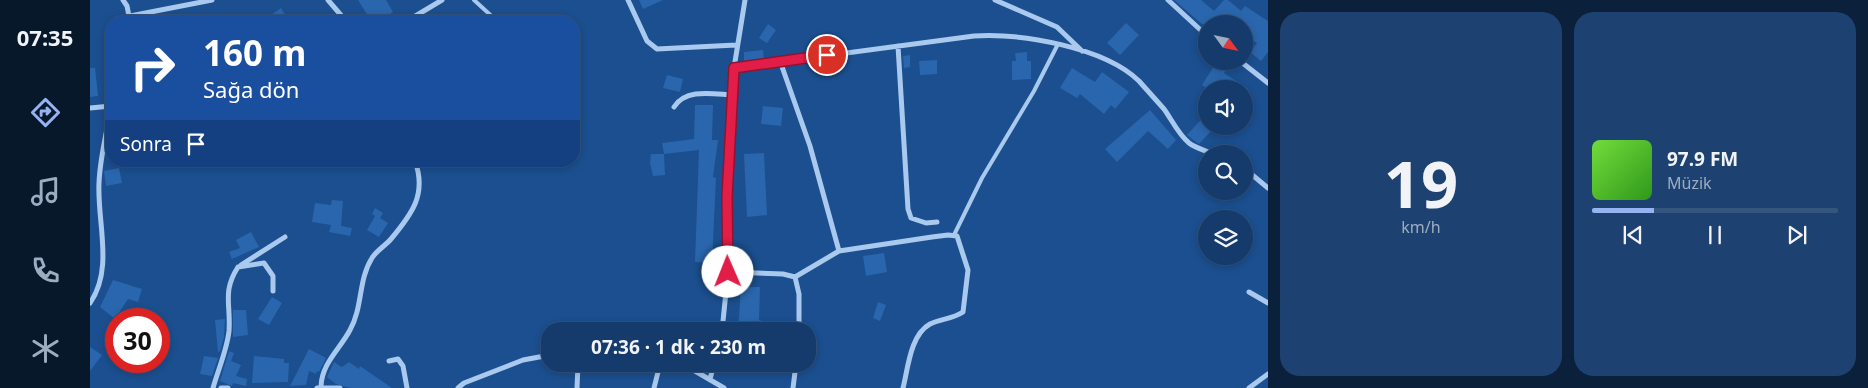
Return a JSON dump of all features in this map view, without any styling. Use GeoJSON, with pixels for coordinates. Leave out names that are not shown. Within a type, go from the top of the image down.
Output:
{"type":"FeatureCollection","features":[{"type":"Feature","properties":{"kind":"street"},"geometry":{"type":"LineString","coordinates":[[123,0],[129,15]]}},
{"type":"Feature","properties":{"kind":"street"},"geometry":{"type":"LineString","coordinates":[[149,15],[212,0]]}},
{"type":"Feature","properties":{"kind":"street"},"geometry":{"type":"LineString","coordinates":[[328,0],[341,15]]}},
{"type":"Feature","properties":{"kind":"street"},"geometry":{"type":"LineString","coordinates":[[417,15],[442,0]]}},
{"type":"Feature","properties":{"kind":"street"},"geometry":{"type":"LineString","coordinates":[[628,0],[647,41],[656,49],[736,45]]}},
{"type":"Feature","properties":{"kind":"street"},"geometry":{"type":"LineString","coordinates":[[723,322],[728,272],[727,197],[732,95],[736,45],[745,0]]}},
{"type":"Feature","properties":{"kind":"street"},"geometry":{"type":"LineString","coordinates":[[995,0],[1057,27],[1082,52]]}},
{"type":"Feature","properties":{"kind":"street"},"geometry":{"type":"LineString","coordinates":[[1168,0],[1198,28]]}},
{"type":"Feature","properties":{"kind":"street"},"geometry":{"type":"LineString","coordinates":[[734,68],[996,35],[1041,39],[1113,62],[1138,80],[1164,110],[1182,136],[1198,147]]}},
{"type":"Feature","properties":{"kind":"street"},"geometry":{"type":"LineString","coordinates":[[898,46],[908,209],[911,218],[918,222],[937,222]]}},
{"type":"Feature","properties":{"kind":"street"},"geometry":{"type":"LineString","coordinates":[[780,61],[814,159],[839,251]]}},
{"type":"Feature","properties":{"kind":"street"},"geometry":{"type":"LineString","coordinates":[[1251,70],[1268,83]]}},
{"type":"Feature","properties":{"kind":"street"},"geometry":{"type":"LineString","coordinates":[[674,107],[684,97],[695,94],[732,95]]}},
{"type":"Feature","properties":{"kind":"street"},"geometry":{"type":"LineString","coordinates":[[90,108],[105,107]]}},
{"type":"Feature","properties":{"kind":"street"},"geometry":{"type":"LineString","coordinates":[[90,304],[102,281],[99,184],[105,138]]}},
{"type":"Feature","properties":{"kind":"street"},"geometry":{"type":"LineString","coordinates":[[340,388],[319,387],[321,375],[351,330],[360,305],[365,270],[371,259],[390,241],[420,195],[421,180],[418,167]]}},
{"type":"Feature","properties":{"kind":"street"},"geometry":{"type":"LineString","coordinates":[[1253,176],[1268,188]]}},
{"type":"Feature","properties":{"kind":"street"},"geometry":{"type":"LineString","coordinates":[[728,272],[783,274],[795,277],[839,251],[932,236],[954,235],[961,241],[968,270],[963,312],[930,324],[920,333],[915,341],[903,388]]}},
{"type":"Feature","properties":{"kind":"street"},"geometry":{"type":"LineString","coordinates":[[213,388],[229,332],[227,300],[229,281],[238,267],[285,237]]}},
{"type":"Feature","properties":{"kind":"street"},"geometry":{"type":"LineString","coordinates":[[238,267],[264,263],[273,276],[273,291]]}},
{"type":"Feature","properties":{"kind":"street"},"geometry":{"type":"LineString","coordinates":[[795,277],[799,294],[799,322]]}},
{"type":"Feature","properties":{"kind":"street"},"geometry":{"type":"LineString","coordinates":[[1249,292],[1268,303]]}},
{"type":"Feature","properties":{"kind":"street"},"geometry":{"type":"LineString","coordinates":[[458,388],[464,383],[523,360],[541,357]]}},
{"type":"Feature","properties":{"kind":"street"},"geometry":{"type":"LineString","coordinates":[[389,360],[398,359],[403,366],[406,388]]}},
{"type":"Feature","properties":{"kind":"street"},"geometry":{"type":"LineString","coordinates":[[577,388],[578,372]]}},
{"type":"Feature","properties":{"kind":"street"},"geometry":{"type":"LineString","coordinates":[[654,388],[658,372]]}},
{"type":"Feature","properties":{"kind":"street"},"geometry":{"type":"LineString","coordinates":[[697,372],[724,388]]}},
{"type":"Feature","properties":{"kind":"street"},"geometry":{"type":"LineString","coordinates":[[710,379],[712,372]]}},
{"type":"Feature","properties":{"kind":"street"},"geometry":{"type":"LineString","coordinates":[[793,388],[795,372]]}},
{"type":"Feature","properties":{"kind":"street"},"geometry":{"type":"LineString","coordinates":[[1249,388],[1268,374]]}},
{"type":"Feature","properties":{"kind":"street"},"geometry":{"type":"LineString","coordinates":[[221,388],[228,388]]}},
{"type":"Feature","properties":{"kind":"lane"},"geometry":{"type":"LineString","coordinates":[[474,0],[490,15]]}},
{"type":"Feature","properties":{"kind":"lane"},"geometry":{"type":"LineString","coordinates":[[954,235],[982,178],[1034,91],[1058,44]]}},
{"type":"Feature","properties":{"kind":"building"},"geometry":{"type":"Polygon","coordinates":[[[358,0],[386,0],[393,12],[388,15],[367,15],[358,0]]]}},
{"type":"Feature","properties":{"kind":"building"},"geometry":{"type":"Polygon","coordinates":[[[639,0],[663,0],[643,9],[639,0]]]}},
{"type":"Feature","properties":{"kind":"building"},"geometry":{"type":"Polygon","coordinates":[[[1174,0],[1201,0],[1214,11],[1224,0],[1228,0],[1241,11],[1245,6],[1268,21],[1268,52],[1261,61],[1253,54],[1253,48],[1257,43],[1253,40],[1253,15],[1198,15],[1198,21],[1174,0]]]}},
{"type":"Feature","properties":{"kind":"building"},"geometry":{"type":"Polygon","coordinates":[[[281,8],[285,15],[271,15],[281,8]]]}},
{"type":"Feature","properties":{"kind":"building"},"geometry":{"type":"Polygon","coordinates":[[[1126,23],[1139,35],[1120,55],[1107,43],[1126,23]]]}},
{"type":"Feature","properties":{"kind":"building"},"geometry":{"type":"Polygon","coordinates":[[[768,24],[776,30],[767,43],[759,38],[768,24]]]}},
{"type":"Feature","properties":{"kind":"building"},"geometry":{"type":"Polygon","coordinates":[[[763,50],[764,60],[744,62],[744,52],[763,50]]]}},
{"type":"Feature","properties":{"kind":"building"},"geometry":{"type":"Polygon","coordinates":[[[1027,52],[1027,61],[1031,61],[1031,79],[1012,80],[1012,61],[1016,61],[1015,53],[1027,52]]]}},
{"type":"Feature","properties":{"kind":"building"},"geometry":{"type":"Polygon","coordinates":[[[910,55],[910,67],[904,68],[903,56],[910,55]]]}},
{"type":"Feature","properties":{"kind":"building"},"geometry":{"type":"Polygon","coordinates":[[[937,60],[937,74],[920,75],[919,61],[937,60]]]}},
{"type":"Feature","properties":{"kind":"building"},"geometry":{"type":"Polygon","coordinates":[[[90,68],[95,68],[98,96],[90,97],[90,68]]]}},
{"type":"Feature","properties":{"kind":"building"},"geometry":{"type":"Polygon","coordinates":[[[1072,68],[1095,82],[1102,72],[1129,92],[1115,109],[1111,105],[1104,114],[1080,94],[1077,98],[1060,88],[1072,68]]]}},
{"type":"Feature","properties":{"kind":"building"},"geometry":{"type":"Polygon","coordinates":[[[1212,70],[1226,70],[1224,73],[1234,80],[1205,80],[1212,70]]]}},
{"type":"Feature","properties":{"kind":"building"},"geometry":{"type":"Polygon","coordinates":[[[667,75],[683,79],[680,92],[663,88],[667,75]]]}},
{"type":"Feature","properties":{"kind":"building"},"geometry":{"type":"Polygon","coordinates":[[[695,105],[713,105],[712,140],[718,140],[713,177],[716,178],[712,263],[695,262],[699,150],[664,154],[662,143],[694,139],[695,105]]]}},
{"type":"Feature","properties":{"kind":"building"},"geometry":{"type":"Polygon","coordinates":[[[763,106],[783,108],[781,126],[761,124],[763,106]]]}},
{"type":"Feature","properties":{"kind":"building"},"geometry":{"type":"Polygon","coordinates":[[[1150,110],[1176,140],[1168,149],[1148,131],[1117,162],[1105,149],[1150,110]]]}},
{"type":"Feature","properties":{"kind":"building"},"geometry":{"type":"Polygon","coordinates":[[[1198,123],[1198,135],[1207,135],[1199,144],[1187,135],[1198,123]]]}},
{"type":"Feature","properties":{"kind":"building"},"geometry":{"type":"Polygon","coordinates":[[[764,153],[767,215],[747,217],[744,154],[764,153]]]}},
{"type":"Feature","properties":{"kind":"building"},"geometry":{"type":"Polygon","coordinates":[[[651,154],[664,154],[665,175],[653,176],[650,163],[651,154]]]}},
{"type":"Feature","properties":{"kind":"building"},"geometry":{"type":"Polygon","coordinates":[[[119,168],[122,183],[106,186],[104,171],[119,168]]]}},
{"type":"Feature","properties":{"kind":"building"},"geometry":{"type":"Polygon","coordinates":[[[332,200],[343,201],[341,226],[352,228],[350,236],[329,232],[331,225],[312,222],[315,203],[331,205],[332,200]]]}},
{"type":"Feature","properties":{"kind":"building"},"geometry":{"type":"Polygon","coordinates":[[[375,208],[383,213],[380,218],[388,223],[379,237],[367,230],[375,216],[372,214],[375,208]]]}},
{"type":"Feature","properties":{"kind":"building"},"geometry":{"type":"Polygon","coordinates":[[[251,232],[259,247],[232,259],[229,252],[240,248],[236,240],[251,232]]]}},
{"type":"Feature","properties":{"kind":"building"},"geometry":{"type":"Polygon","coordinates":[[[884,253],[887,272],[866,276],[863,256],[884,253]]]}},
{"type":"Feature","properties":{"kind":"building"},"geometry":{"type":"Polygon","coordinates":[[[113,280],[142,289],[138,302],[128,299],[122,308],[105,308],[105,311],[100,307],[113,280]]]}},
{"type":"Feature","properties":{"kind":"building"},"geometry":{"type":"Polygon","coordinates":[[[741,287],[760,287],[759,320],[762,322],[739,322],[741,287]]]}},
{"type":"Feature","properties":{"kind":"building"},"geometry":{"type":"Polygon","coordinates":[[[272,297],[282,303],[269,325],[258,319],[272,297]]]}},
{"type":"Feature","properties":{"kind":"building"},"geometry":{"type":"Polygon","coordinates":[[[878,302],[886,305],[880,321],[873,318],[878,302]]]}},
{"type":"Feature","properties":{"kind":"building"},"geometry":{"type":"Polygon","coordinates":[[[233,310],[246,310],[248,335],[233,337],[233,310]]]}},
{"type":"Feature","properties":{"kind":"building"},"geometry":{"type":"Polygon","coordinates":[[[225,319],[224,337],[218,352],[215,320],[225,319]]]}},
{"type":"Feature","properties":{"kind":"building"},"geometry":{"type":"Polygon","coordinates":[[[90,347],[102,355],[90,371],[90,347]]]}},
{"type":"Feature","properties":{"kind":"building"},"geometry":{"type":"Polygon","coordinates":[[[309,349],[326,358],[319,372],[317,371],[316,374],[309,371],[306,385],[290,386],[309,349]]]}},
{"type":"Feature","properties":{"kind":"building"},"geometry":{"type":"Polygon","coordinates":[[[229,351],[234,353],[231,361],[241,365],[236,376],[247,379],[246,386],[233,383],[232,386],[220,381],[229,351]]]}},
{"type":"Feature","properties":{"kind":"building"},"geometry":{"type":"Polygon","coordinates":[[[204,356],[218,358],[212,376],[200,374],[204,356]]]}},
{"type":"Feature","properties":{"kind":"building"},"geometry":{"type":"Polygon","coordinates":[[[254,356],[284,359],[284,363],[289,363],[288,382],[252,383],[254,356]]]}},
{"type":"Feature","properties":{"kind":"building"},"geometry":{"type":"Polygon","coordinates":[[[334,362],[342,367],[349,362],[359,369],[360,366],[392,388],[350,388],[336,384],[327,377],[334,362]]]}},
{"type":"Feature","properties":{"kind":"route"},"geometry":{"type":"LineString","coordinates":[[728,272],[728,147],[734,68],[827,55]]}}]}
